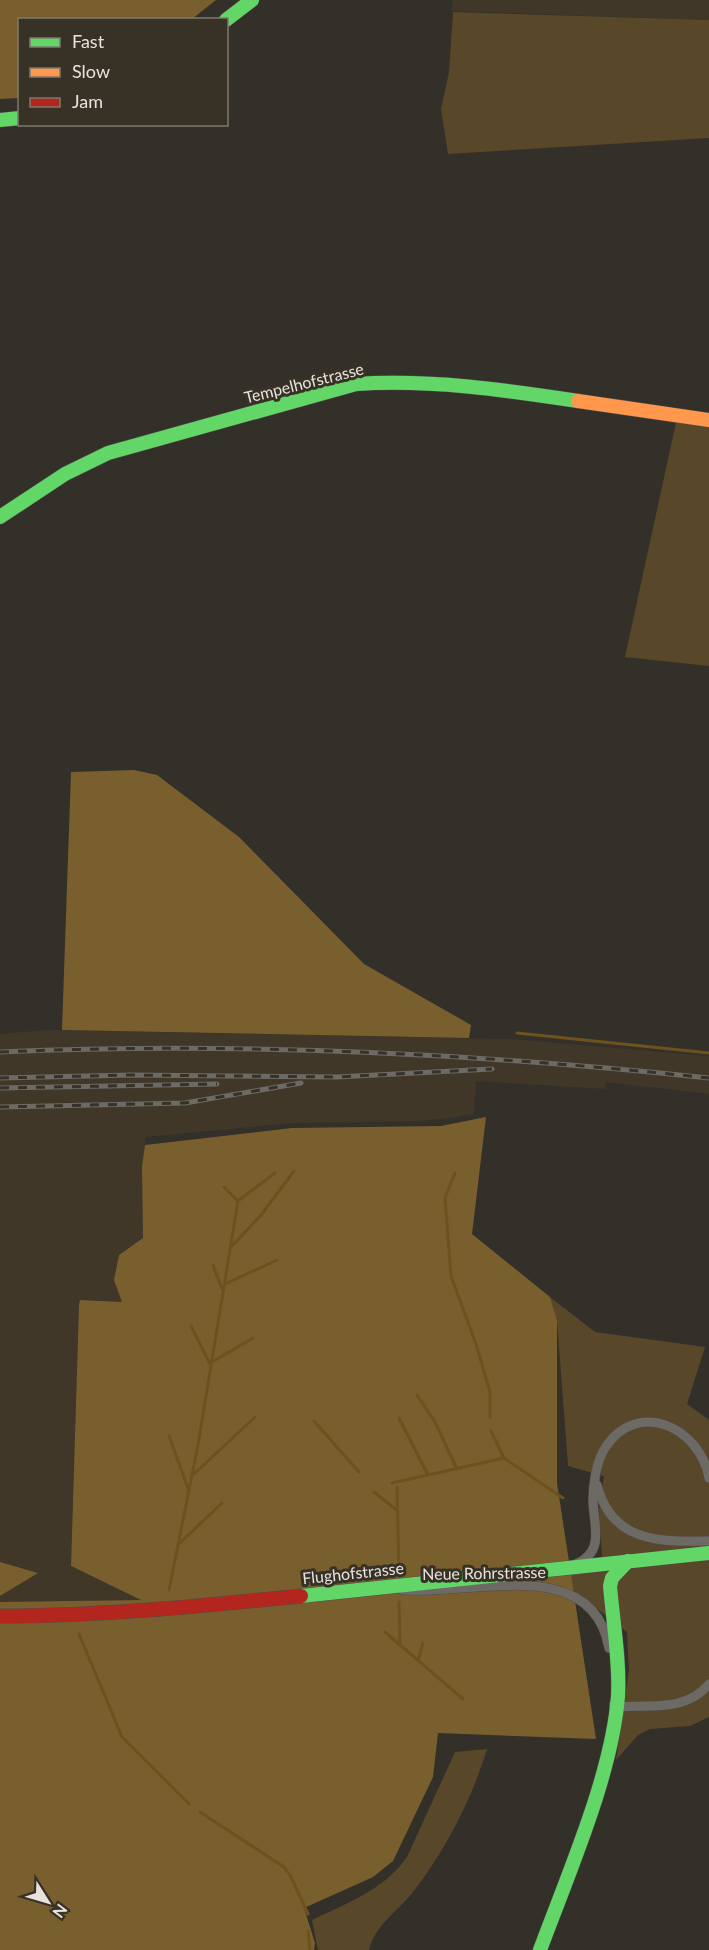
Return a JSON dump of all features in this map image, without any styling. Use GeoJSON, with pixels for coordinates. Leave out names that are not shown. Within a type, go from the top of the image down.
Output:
{"type":"FeatureCollection","features":[{"type":"Feature","properties":{"kind":"street"},"geometry":{"type":"LineString","coordinates":[[228,18],[252,0]]}},
{"type":"Feature","properties":{"kind":"street"},"geometry":{"type":"LineString","coordinates":[[0,120],[18,118]]}},
{"type":"Feature","properties":{"kind":"street","name":"Tempelhofstrasse"},"geometry":{"type":"LineString","coordinates":[[0,517],[65,474],[108,453],[356,384],[383,382],[497,389],[709,420]]}},
{"type":"Feature","properties":{"kind":"street","name":"Neue Rohrstrasse"},"geometry":{"type":"LineString","coordinates":[[567,1568],[586,1560],[594,1550],[596,1526],[593,1500],[598,1462],[610,1441],[630,1427],[651,1423],[668,1425],[689,1438],[705,1461],[709,1478]]}},
{"type":"Feature","properties":{"kind":"street"},"geometry":{"type":"LineString","coordinates":[[596,1480],[609,1513],[637,1536],[663,1542],[709,1541]]}},
{"type":"Feature","properties":{"kind":"street","name":"Flughofstrasse"},"geometry":{"type":"LineString","coordinates":[[0,1616],[55,1616],[146,1611],[709,1553]]}},
{"type":"Feature","properties":{"kind":"street","name":"Neue Rohrstrasse"},"geometry":{"type":"LineString","coordinates":[[614,1707],[618,1695],[618,1665],[610,1586],[612,1578],[628,1561]]}},
{"type":"Feature","properties":{"kind":"street","name":"Neue Rohrstrasse"},"geometry":{"type":"LineString","coordinates":[[377,1587],[429,1592],[531,1585],[569,1593],[589,1607],[608,1641],[614,1707],[613,1729],[603,1770],[542,1947]]}},
{"type":"Feature","properties":{"kind":"street"},"geometry":{"type":"LineString","coordinates":[[614,1707],[674,1705],[696,1696],[709,1683]]}},
{"type":"Feature","properties":{"kind":"shaded area"},"geometry":{"type":"Polygon","coordinates":[[[0,0],[216,0],[193,18],[18,18],[18,98],[0,99],[0,0]]]}},
{"type":"Feature","properties":{"kind":"shaded area"},"geometry":{"type":"Polygon","coordinates":[[[453,0],[709,0],[709,20],[452,11],[453,0]]]}},
{"type":"Feature","properties":{"kind":"shaded area"},"geometry":{"type":"Polygon","coordinates":[[[453,12],[709,20],[709,138],[448,154],[441,109],[449,72],[453,12]]]}},
{"type":"Feature","properties":{"kind":"shaded area"},"geometry":{"type":"Polygon","coordinates":[[[677,418],[709,423],[709,666],[625,657],[677,418]]]}},
{"type":"Feature","properties":{"kind":"shaded area"},"geometry":{"type":"Polygon","coordinates":[[[134,770],[157,775],[239,837],[364,964],[471,1025],[469,1038],[62,1030],[71,772],[134,770]]]}},
{"type":"Feature","properties":{"kind":"shaded area"},"geometry":{"type":"Polygon","coordinates":[[[46,1030],[511,1039],[709,1056],[709,1094],[606,1082],[605,1089],[476,1081],[474,1114],[457,1117],[422,1121],[292,1123],[146,1137],[142,1166],[143,1238],[119,1255],[123,1302],[81,1300],[79,1305],[71,1566],[142,1600],[0,1602],[0,1596],[38,1573],[0,1562],[0,1034],[46,1030]]]}},
{"type":"Feature","properties":{"kind":"shaded area"},"geometry":{"type":"Polygon","coordinates":[[[486,1117],[472,1234],[550,1297],[557,1320],[557,1483],[596,1739],[438,1733],[433,1777],[393,1861],[373,1877],[304,1908],[315,1943],[314,1950],[0,1950],[0,1602],[141,1600],[71,1566],[79,1305],[80,1300],[122,1302],[114,1280],[119,1255],[143,1238],[142,1166],[145,1145],[292,1128],[441,1126],[486,1117]]]}},
{"type":"Feature","properties":{"kind":"shaded area"},"geometry":{"type":"Polygon","coordinates":[[[550,1297],[595,1332],[705,1347],[687,1404],[709,1420],[709,1717],[690,1726],[650,1729],[638,1735],[616,1760],[629,1670],[627,1632],[579,1595],[548,1576],[603,1571],[599,1510],[604,1476],[568,1466],[557,1320],[550,1297]]]}},
{"type":"Feature","properties":{"kind":"shaded area"},"geometry":{"type":"Polygon","coordinates":[[[0,1562],[38,1573],[0,1596],[0,1562]]]}},
{"type":"Feature","properties":{"kind":"shaded area"},"geometry":{"type":"Polygon","coordinates":[[[487,1749],[474,1787],[447,1842],[413,1892],[381,1926],[369,1950],[318,1950],[312,1920],[376,1887],[398,1868],[407,1857],[455,1752],[487,1749]]]}},
{"type":"Feature","properties":{"kind":"waterway"},"geometry":{"type":"LineString","coordinates":[[517,1033],[709,1053]]}},
{"type":"Feature","properties":{"kind":"waterway"},"geometry":{"type":"LineString","coordinates":[[232,1246],[261,1215],[294,1171]]}},
{"type":"Feature","properties":{"kind":"waterway"},"geometry":{"type":"LineString","coordinates":[[169,1590],[198,1445],[238,1201],[275,1173]]}},
{"type":"Feature","properties":{"kind":"waterway"},"geometry":{"type":"LineString","coordinates":[[455,1173],[445,1198],[451,1276],[476,1344],[490,1392],[490,1417]]}},
{"type":"Feature","properties":{"kind":"waterway"},"geometry":{"type":"LineString","coordinates":[[224,1187],[238,1201]]}},
{"type":"Feature","properties":{"kind":"waterway"},"geometry":{"type":"LineString","coordinates":[[225,1284],[277,1260]]}},
{"type":"Feature","properties":{"kind":"waterway"},"geometry":{"type":"LineString","coordinates":[[213,1265],[222,1289]]}},
{"type":"Feature","properties":{"kind":"waterway"},"geometry":{"type":"LineString","coordinates":[[191,1326],[210,1364]]}},
{"type":"Feature","properties":{"kind":"waterway"},"geometry":{"type":"LineString","coordinates":[[212,1362],[253,1338]]}},
{"type":"Feature","properties":{"kind":"waterway"},"geometry":{"type":"LineString","coordinates":[[417,1395],[435,1422],[457,1469]]}},
{"type":"Feature","properties":{"kind":"waterway"},"geometry":{"type":"LineString","coordinates":[[193,1475],[255,1417]]}},
{"type":"Feature","properties":{"kind":"waterway"},"geometry":{"type":"LineString","coordinates":[[399,1418],[428,1475]]}},
{"type":"Feature","properties":{"kind":"waterway"},"geometry":{"type":"LineString","coordinates":[[314,1421],[359,1472]]}},
{"type":"Feature","properties":{"kind":"waterway"},"geometry":{"type":"LineString","coordinates":[[491,1431],[504,1458],[563,1498]]}},
{"type":"Feature","properties":{"kind":"waterway"},"geometry":{"type":"LineString","coordinates":[[169,1436],[189,1491]]}},
{"type":"Feature","properties":{"kind":"waterway"},"geometry":{"type":"LineString","coordinates":[[392,1483],[504,1458]]}},
{"type":"Feature","properties":{"kind":"waterway"},"geometry":{"type":"LineString","coordinates":[[397,1487],[399,1571]]}},
{"type":"Feature","properties":{"kind":"waterway"},"geometry":{"type":"LineString","coordinates":[[374,1492],[398,1511]]}},
{"type":"Feature","properties":{"kind":"waterway"},"geometry":{"type":"LineString","coordinates":[[180,1543],[222,1503]]}},
{"type":"Feature","properties":{"kind":"waterway"},"geometry":{"type":"LineString","coordinates":[[399,1602],[400,1645]]}},
{"type":"Feature","properties":{"kind":"waterway"},"geometry":{"type":"LineString","coordinates":[[385,1632],[463,1699]]}},
{"type":"Feature","properties":{"kind":"waterway"},"geometry":{"type":"LineString","coordinates":[[79,1634],[122,1737],[189,1804]]}},
{"type":"Feature","properties":{"kind":"waterway"},"geometry":{"type":"LineString","coordinates":[[418,1661],[423,1643]]}},
{"type":"Feature","properties":{"kind":"waterway"},"geometry":{"type":"LineString","coordinates":[[200,1812],[284,1867],[308,1914]]}},
{"type":"Feature","properties":{"kind":"waterway"},"geometry":{"type":"LineString","coordinates":[[308,1931],[310,1950]]}},
{"type":"Feature","properties":{"kind":"railway"},"geometry":{"type":"LineString","coordinates":[[0,1052],[177,1048],[355,1052],[532,1062],[709,1078]]}},
{"type":"Feature","properties":{"kind":"railway"},"geometry":{"type":"LineString","coordinates":[[0,1078],[131,1075],[337,1077],[492,1069]]}},
{"type":"Feature","properties":{"kind":"railway"},"geometry":{"type":"LineString","coordinates":[[0,1107],[185,1103],[301,1083]]}},
{"type":"Feature","properties":{"kind":"railway"},"geometry":{"type":"LineString","coordinates":[[0,1088],[217,1084]]}},
{"type":"Feature","properties":{"kind":"traffic: fast"},"geometry":{"type":"LineString","coordinates":[[228,18],[252,0]]}},
{"type":"Feature","properties":{"kind":"traffic: fast"},"geometry":{"type":"LineString","coordinates":[[0,120],[18,118]]}},
{"type":"Feature","properties":{"kind":"traffic: fast"},"geometry":{"type":"LineString","coordinates":[[0,517],[65,474],[108,453],[356,384],[440,384],[578,401]]}},
{"type":"Feature","properties":{"kind":"traffic: fast"},"geometry":{"type":"LineString","coordinates":[[301,1596],[709,1553]]}},
{"type":"Feature","properties":{"kind":"traffic: fast"},"geometry":{"type":"LineString","coordinates":[[540,1950],[587,1824],[607,1758],[618,1696],[617,1655],[610,1586],[612,1578],[628,1561]]}},
{"type":"Feature","properties":{"kind":"traffic: slow"},"geometry":{"type":"LineString","coordinates":[[578,401],[709,420]]}},
{"type":"Feature","properties":{"kind":"traffic: jam"},"geometry":{"type":"LineString","coordinates":[[0,1616],[113,1612],[301,1596]]}}]}
